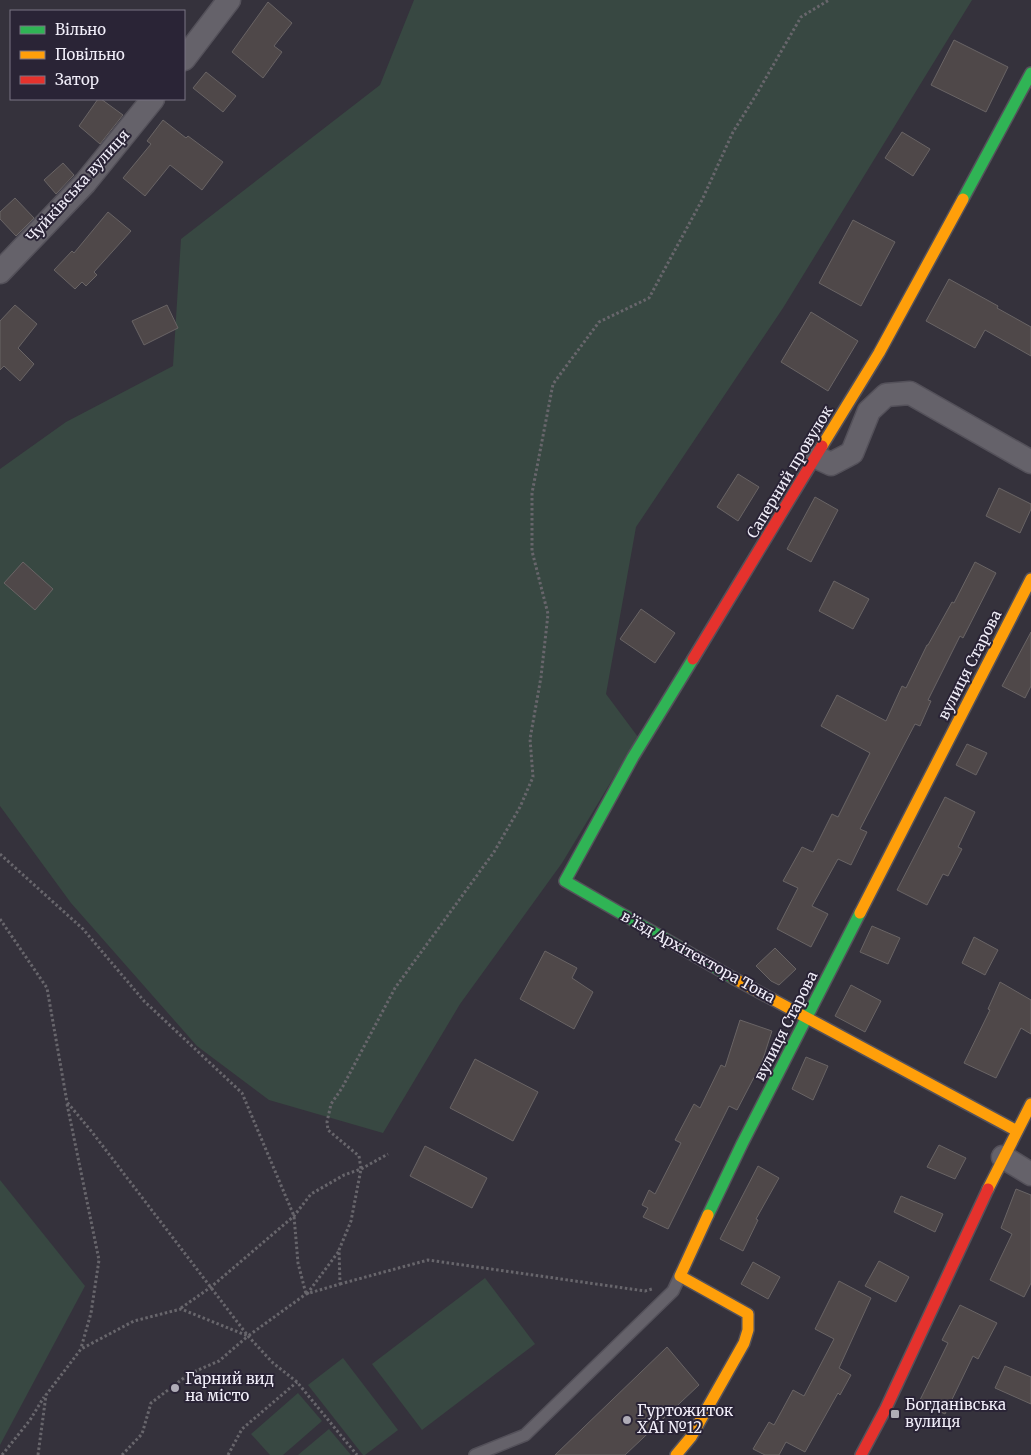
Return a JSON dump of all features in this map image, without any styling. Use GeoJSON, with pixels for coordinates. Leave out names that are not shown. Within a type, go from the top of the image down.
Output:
{"type":"FeatureCollection","features":[{"type":"Feature","properties":{"kind":"street"},"geometry":{"type":"LineString","coordinates":[[185,58],[229,0]]}},
{"type":"Feature","properties":{"kind":"street","name":"Саперний провулок"},"geometry":{"type":"LineString","coordinates":[[566,881],[633,758],[879,353],[1031,73]]}},
{"type":"Feature","properties":{"kind":"street","name":"Чуйківська вулиця"},"geometry":{"type":"LineString","coordinates":[[0,272],[85,183],[152,100]]}},
{"type":"Feature","properties":{"kind":"street"},"geometry":{"type":"LineString","coordinates":[[816,457],[831,464],[852,453],[869,411],[886,395],[910,393],[1031,462]]}},
{"type":"Feature","properties":{"kind":"street","name":"вулиця Старова"},"geometry":{"type":"LineString","coordinates":[[678,1281],[742,1144],[1031,579]]}},
{"type":"Feature","properties":{"kind":"street","name":"в’їзд Архітектора Тона"},"geometry":{"type":"LineString","coordinates":[[566,881],[632,921],[1017,1131]]}},
{"type":"Feature","properties":{"kind":"street"},"geometry":{"type":"LineString","coordinates":[[861,1455],[886,1408],[1003,1158],[1031,1104]]}},
{"type":"Feature","properties":{"kind":"street"},"geometry":{"type":"LineString","coordinates":[[1003,1158],[1031,1174]]}},
{"type":"Feature","properties":{"kind":"street"},"geometry":{"type":"LineString","coordinates":[[676,1455],[690,1437],[744,1342],[748,1330],[748,1314],[736,1306],[678,1281]]}},
{"type":"Feature","properties":{"kind":"lane"},"geometry":{"type":"LineString","coordinates":[[475,1455],[525,1435],[673,1291],[678,1281]]}},
{"type":"Feature","properties":{"kind":"path"},"geometry":{"type":"LineString","coordinates":[[122,1455],[142,1434],[151,1403],[189,1374],[219,1361],[248,1336],[306,1294],[340,1250],[351,1221],[361,1169],[359,1156],[328,1130],[327,1122],[331,1104],[371,1036],[395,988],[494,852],[520,808],[534,777],[530,739],[541,677],[548,614],[532,551],[532,494],[553,384],[600,322],[649,298],[702,200],[733,132],[801,17],[829,0]]}},
{"type":"Feature","properties":{"kind":"path"},"geometry":{"type":"LineString","coordinates":[[0,854],[83,929],[144,1001],[242,1093],[294,1216],[298,1263],[306,1294]]}},
{"type":"Feature","properties":{"kind":"path"},"geometry":{"type":"LineString","coordinates":[[0,919],[48,988],[67,1102],[99,1260],[91,1313],[81,1349],[46,1395],[30,1420],[2,1455]]}},
{"type":"Feature","properties":{"kind":"path"},"geometry":{"type":"LineString","coordinates":[[67,1102],[248,1336],[274,1363],[297,1382],[358,1455]]}},
{"type":"Feature","properties":{"kind":"path"},"geometry":{"type":"LineString","coordinates":[[81,1349],[134,1321],[181,1309],[211,1287],[294,1216],[311,1194],[388,1154]]}},
{"type":"Feature","properties":{"kind":"path"},"geometry":{"type":"LineString","coordinates":[[340,1250],[340,1284]]}},
{"type":"Feature","properties":{"kind":"path"},"geometry":{"type":"LineString","coordinates":[[306,1294],[428,1260],[645,1291],[678,1281]]}},
{"type":"Feature","properties":{"kind":"path"},"geometry":{"type":"LineString","coordinates":[[181,1309],[248,1336]]}},
{"type":"Feature","properties":{"kind":"path"},"geometry":{"type":"LineString","coordinates":[[228,1455],[242,1429],[297,1382]]}},
{"type":"Feature","properties":{"kind":"path"},"geometry":{"type":"LineString","coordinates":[[38,1455],[46,1395]]}},
{"type":"Feature","properties":{"kind":"shaded area"},"geometry":{"type":"Polygon","coordinates":[[[414,0],[972,0],[783,308],[636,527],[606,694],[638,737],[562,863],[460,1004],[383,1133],[269,1100],[197,1046],[71,903],[0,806],[0,469],[66,422],[173,366],[181,239],[380,85],[414,0]]]}},
{"type":"Feature","properties":{"kind":"shaded area"},"geometry":{"type":"Polygon","coordinates":[[[0,1180],[85,1286],[0,1445],[0,1180]]]}},
{"type":"Feature","properties":{"kind":"shaded area"},"geometry":{"type":"Polygon","coordinates":[[[485,1278],[535,1344],[422,1430],[372,1364],[485,1278]]]}},
{"type":"Feature","properties":{"kind":"shaded area"},"geometry":{"type":"Polygon","coordinates":[[[343,1358],[398,1430],[365,1455],[363,1455],[308,1385],[343,1358]]]}},
{"type":"Feature","properties":{"kind":"shaded area"},"geometry":{"type":"Polygon","coordinates":[[[298,1393],[322,1421],[283,1455],[270,1455],[251,1434],[298,1393]]]}},
{"type":"Feature","properties":{"kind":"shaded area"},"geometry":{"type":"Polygon","coordinates":[[[329,1429],[351,1455],[298,1455],[329,1429]]]}},
{"type":"Feature","properties":{"kind":"building"},"geometry":{"type":"Polygon","coordinates":[[[268,2],[292,23],[274,46],[282,52],[263,78],[232,52],[268,2]]]}},
{"type":"Feature","properties":{"kind":"building"},"geometry":{"type":"Polygon","coordinates":[[[954,40],[1008,67],[986,112],[931,85],[954,40]]]}},
{"type":"Feature","properties":{"kind":"building"},"geometry":{"type":"Polygon","coordinates":[[[206,72],[236,96],[223,112],[193,88],[206,72]]]}},
{"type":"Feature","properties":{"kind":"building"},"geometry":{"type":"Polygon","coordinates":[[[97,100],[102,100],[123,115],[100,144],[79,126],[97,100]]]}},
{"type":"Feature","properties":{"kind":"building"},"geometry":{"type":"Polygon","coordinates":[[[163,120],[186,138],[188,136],[223,162],[202,190],[170,165],[145,196],[123,178],[151,144],[147,141],[163,120]]]}},
{"type":"Feature","properties":{"kind":"building"},"geometry":{"type":"Polygon","coordinates":[[[902,132],[930,149],[913,176],[885,158],[902,132]]]}},
{"type":"Feature","properties":{"kind":"building"},"geometry":{"type":"Polygon","coordinates":[[[63,163],[74,175],[56,194],[44,180],[63,163]]]}},
{"type":"Feature","properties":{"kind":"building"},"geometry":{"type":"Polygon","coordinates":[[[15,198],[34,218],[16,236],[0,219],[0,212],[15,198]]]}},
{"type":"Feature","properties":{"kind":"building"},"geometry":{"type":"Polygon","coordinates":[[[108,212],[131,231],[94,272],[97,275],[86,286],[82,282],[75,289],[54,270],[72,251],[74,253],[108,212]]]}},
{"type":"Feature","properties":{"kind":"building"},"geometry":{"type":"Polygon","coordinates":[[[853,220],[895,242],[861,306],[819,283],[853,220]]]}},
{"type":"Feature","properties":{"kind":"building"},"geometry":{"type":"Polygon","coordinates":[[[949,279],[1031,327],[1031,356],[985,330],[975,348],[926,321],[949,279]]]}},
{"type":"Feature","properties":{"kind":"building"},"geometry":{"type":"Polygon","coordinates":[[[15,305],[37,324],[18,348],[34,364],[20,381],[4,366],[0,370],[0,321],[15,305]]]}},
{"type":"Feature","properties":{"kind":"building"},"geometry":{"type":"Polygon","coordinates":[[[167,305],[178,328],[144,345],[132,321],[167,305]]]}},
{"type":"Feature","properties":{"kind":"building"},"geometry":{"type":"Polygon","coordinates":[[[811,312],[858,341],[828,391],[781,362],[811,312]]]}},
{"type":"Feature","properties":{"kind":"building"},"geometry":{"type":"Polygon","coordinates":[[[738,474],[759,487],[738,521],[717,507],[738,474]]]}},
{"type":"Feature","properties":{"kind":"building"},"geometry":{"type":"Polygon","coordinates":[[[999,488],[1031,504],[1031,509],[1020,533],[986,516],[999,488]]]}},
{"type":"Feature","properties":{"kind":"building"},"geometry":{"type":"Polygon","coordinates":[[[815,497],[838,510],[811,562],[787,549],[815,497]]]}},
{"type":"Feature","properties":{"kind":"building"},"geometry":{"type":"Polygon","coordinates":[[[23,562],[53,589],[35,610],[4,583],[23,562]]]}},
{"type":"Feature","properties":{"kind":"building"},"geometry":{"type":"Polygon","coordinates":[[[975,562],[996,573],[963,638],[960,636],[928,700],[931,701],[920,726],[915,724],[860,829],[867,832],[851,865],[838,859],[812,906],[828,914],[811,947],[777,929],[798,888],[783,881],[802,847],[813,852],[832,814],[838,817],[870,753],[821,726],[837,695],[886,721],[902,686],[906,688],[927,645],[952,602],[954,603],[975,562]]]}},
{"type":"Feature","properties":{"kind":"building"},"geometry":{"type":"Polygon","coordinates":[[[834,581],[869,599],[853,629],[819,611],[834,581]]]}},
{"type":"Feature","properties":{"kind":"building"},"geometry":{"type":"Polygon","coordinates":[[[641,609],[675,633],[655,663],[620,639],[641,609]]]}},
{"type":"Feature","properties":{"kind":"building"},"geometry":{"type":"Polygon","coordinates":[[[1031,632],[1031,686],[1025,698],[1002,686],[1031,632]]]}},
{"type":"Feature","properties":{"kind":"building"},"geometry":{"type":"Polygon","coordinates":[[[967,744],[987,753],[976,775],[956,765],[967,744]]]}},
{"type":"Feature","properties":{"kind":"building"},"geometry":{"type":"Polygon","coordinates":[[[945,797],[975,812],[958,847],[962,849],[948,876],[943,874],[927,905],[897,890],[945,797]]]}},
{"type":"Feature","properties":{"kind":"building"},"geometry":{"type":"Polygon","coordinates":[[[872,926],[900,938],[888,964],[860,952],[872,926]]]}},
{"type":"Feature","properties":{"kind":"building"},"geometry":{"type":"Polygon","coordinates":[[[974,937],[998,950],[985,975],[962,963],[974,937]]]}},
{"type":"Feature","properties":{"kind":"building"},"geometry":{"type":"Polygon","coordinates":[[[775,948],[796,969],[779,985],[771,981],[756,966],[775,948]]]}},
{"type":"Feature","properties":{"kind":"building"},"geometry":{"type":"Polygon","coordinates":[[[545,951],[577,968],[572,978],[593,992],[574,1029],[520,999],[545,951]]]}},
{"type":"Feature","properties":{"kind":"building"},"geometry":{"type":"Polygon","coordinates":[[[1000,982],[1031,1000],[1031,1034],[1021,1028],[996,1078],[964,1063],[990,1010],[988,1009],[1000,982]]]}},
{"type":"Feature","properties":{"kind":"building"},"geometry":{"type":"Polygon","coordinates":[[[851,985],[881,1001],[865,1032],[835,1016],[851,985]]]}},
{"type":"Feature","properties":{"kind":"building"},"geometry":{"type":"Polygon","coordinates":[[[740,1020],[772,1031],[762,1062],[737,1110],[729,1106],[668,1229],[643,1217],[648,1208],[642,1205],[649,1190],[655,1194],[681,1143],[675,1140],[694,1104],[700,1108],[721,1065],[725,1067],[740,1020]]]}},
{"type":"Feature","properties":{"kind":"building"},"geometry":{"type":"Polygon","coordinates":[[[806,1057],[828,1066],[813,1100],[792,1089],[806,1057]]]}},
{"type":"Feature","properties":{"kind":"building"},"geometry":{"type":"Polygon","coordinates":[[[475,1059],[538,1092],[513,1141],[450,1108],[475,1059]]]}},
{"type":"Feature","properties":{"kind":"building"},"geometry":{"type":"Polygon","coordinates":[[[939,1145],[966,1158],[955,1179],[927,1167],[939,1145]]]}},
{"type":"Feature","properties":{"kind":"building"},"geometry":{"type":"Polygon","coordinates":[[[425,1146],[487,1178],[472,1208],[410,1176],[425,1146]]]}},
{"type":"Feature","properties":{"kind":"building"},"geometry":{"type":"Polygon","coordinates":[[[758,1166],[779,1178],[756,1219],[758,1220],[743,1251],[720,1239],[758,1166]]]}},
{"type":"Feature","properties":{"kind":"building"},"geometry":{"type":"Polygon","coordinates":[[[1016,1189],[1031,1195],[1031,1283],[1024,1297],[990,1280],[1012,1234],[1001,1228],[1016,1189]]]}},
{"type":"Feature","properties":{"kind":"building"},"geometry":{"type":"Polygon","coordinates":[[[901,1196],[943,1214],[935,1232],[894,1212],[901,1196]]]}},
{"type":"Feature","properties":{"kind":"building"},"geometry":{"type":"Polygon","coordinates":[[[879,1261],[909,1277],[896,1302],[865,1286],[879,1261]]]}},
{"type":"Feature","properties":{"kind":"building"},"geometry":{"type":"Polygon","coordinates":[[[753,1262],[780,1277],[768,1299],[741,1284],[753,1262]]]}},
{"type":"Feature","properties":{"kind":"building"},"geometry":{"type":"Polygon","coordinates":[[[839,1281],[871,1298],[839,1368],[851,1375],[840,1395],[838,1393],[805,1452],[786,1442],[779,1455],[765,1455],[753,1449],[769,1422],[774,1425],[793,1390],[804,1396],[834,1339],[815,1329],[839,1281]]]}},
{"type":"Feature","properties":{"kind":"building"},"geometry":{"type":"Polygon","coordinates":[[[960,1305],[997,1323],[978,1359],[973,1356],[945,1414],[919,1402],[948,1343],[942,1340],[960,1305]]]}},
{"type":"Feature","properties":{"kind":"building","name":"Гуртожиток ХАІ №12"},"geometry":{"type":"Polygon","coordinates":[[[667,1347],[699,1385],[625,1455],[555,1455],[667,1347]]]}},
{"type":"Feature","properties":{"kind":"building"},"geometry":{"type":"Polygon","coordinates":[[[1005,1366],[1031,1377],[1031,1404],[995,1388],[1005,1366]]]}},
{"type":"Feature","properties":{"kind":"traffic: fast"},"geometry":{"type":"LineString","coordinates":[[963,199],[1031,73]]}},
{"type":"Feature","properties":{"kind":"traffic: fast"},"geometry":{"type":"LineString","coordinates":[[693,659],[633,757],[565,881],[733,978]]}},
{"type":"Feature","properties":{"kind":"traffic: fast"},"geometry":{"type":"LineString","coordinates":[[708,1215],[742,1144],[860,913]]}},
{"type":"Feature","properties":{"kind":"traffic: slow"},"geometry":{"type":"LineString","coordinates":[[822,446],[879,353],[963,199]]}},
{"type":"Feature","properties":{"kind":"traffic: slow"},"geometry":{"type":"LineString","coordinates":[[860,913],[1031,579]]}},
{"type":"Feature","properties":{"kind":"traffic: slow"},"geometry":{"type":"LineString","coordinates":[[733,978],[1017,1131]]}},
{"type":"Feature","properties":{"kind":"traffic: slow"},"geometry":{"type":"LineString","coordinates":[[988,1189],[1031,1104]]}},
{"type":"Feature","properties":{"kind":"traffic: slow"},"geometry":{"type":"LineString","coordinates":[[676,1455],[691,1437],[744,1343],[748,1330],[748,1314],[680,1276],[708,1215]]}},
{"type":"Feature","properties":{"kind":"traffic: jam"},"geometry":{"type":"LineString","coordinates":[[693,659],[822,446]]}},
{"type":"Feature","properties":{"kind":"traffic: jam"},"geometry":{"type":"LineString","coordinates":[[861,1455],[886,1408],[988,1189]]}},
{"type":"Feature","properties":{"kind":"place","name":"Гарний вид на місто"},"geometry":{"type":"Point","coordinates":[175,1388]}},
{"type":"Feature","properties":{"kind":"place","name":"Богданівська вулиця"},"geometry":{"type":"Point","coordinates":[895,1414]}},
{"type":"Feature","properties":{"kind":"place","name":"Гуртожиток ХАІ №12"},"geometry":{"type":"Point","coordinates":[627,1420]}}]}
